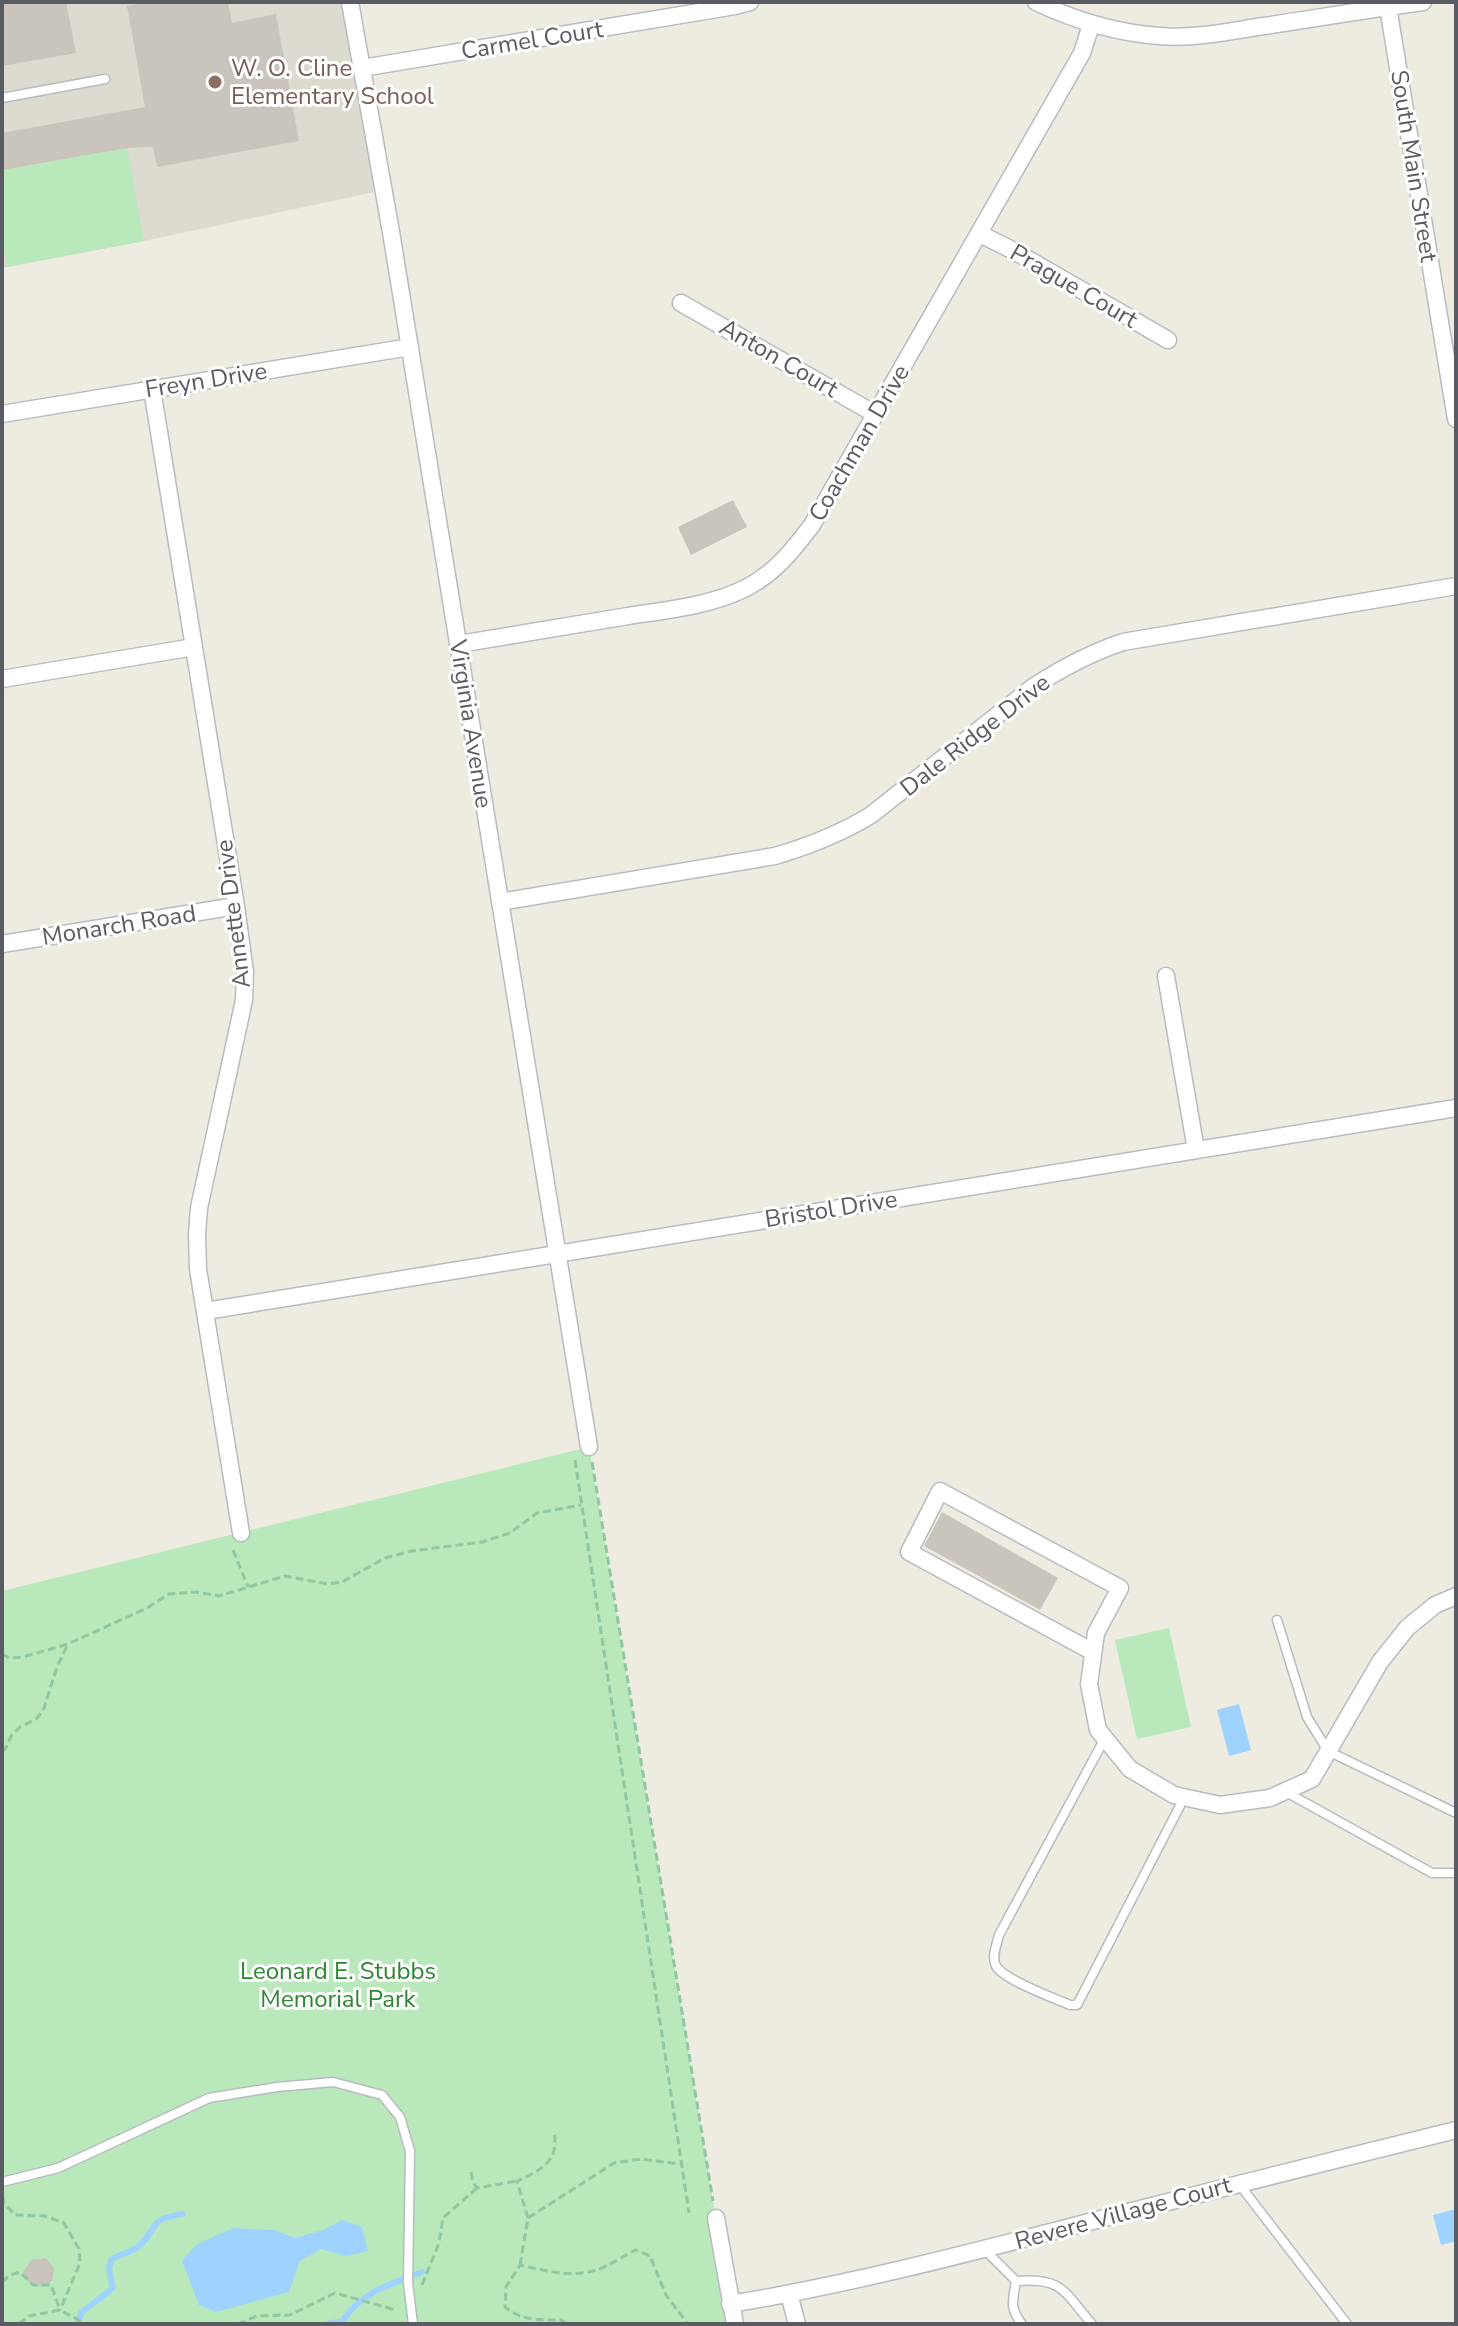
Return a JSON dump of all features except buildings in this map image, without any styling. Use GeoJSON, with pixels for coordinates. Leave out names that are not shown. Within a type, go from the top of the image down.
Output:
{"type":"FeatureCollection","features":[{"type":"Feature","properties":{"kind":"street","name":"Virginia Avenue"},"geometry":{"type":"LineString","coordinates":[[350,2],[410,347],[558,1254],[582,1450]]}},
{"type":"Feature","properties":{"kind":"street","name":"Carmel Court"},"geometry":{"type":"LineString","coordinates":[[362,68],[750,2]]}},
{"type":"Feature","properties":{"kind":"street"},"geometry":{"type":"LineString","coordinates":[[1036,2],[1091,25],[1162,36],[1202,36],[1423,2]]}},
{"type":"Feature","properties":{"kind":"street","name":"South Main Street"},"geometry":{"type":"LineString","coordinates":[[1388,7],[1456,419]]}},
{"type":"Feature","properties":{"kind":"street","name":"Coachman Drive"},"geometry":{"type":"LineString","coordinates":[[459,644],[690,606],[729,596],[773,570],[792,553],[812,525],[980,234],[1082,53],[1091,25]]}},
{"type":"Feature","properties":{"kind":"street","name":"Prague Court"},"geometry":{"type":"LineString","coordinates":[[980,234],[1168,340]]}},
{"type":"Feature","properties":{"kind":"street","name":"Anton Court"},"geometry":{"type":"LineString","coordinates":[[681,303],[875,414]]}},
{"type":"Feature","properties":{"kind":"street","name":"Freyn Drive"},"geometry":{"type":"LineString","coordinates":[[2,414],[410,347]]}},
{"type":"Feature","properties":{"kind":"street","name":"Annette Drive"},"geometry":{"type":"LineString","coordinates":[[152,389],[245,972],[244,1000],[199,1208],[197,1234],[198,1269],[241,1533]]}},
{"type":"Feature","properties":{"kind":"street","name":"Dale Ridge Drive"},"geometry":{"type":"LineString","coordinates":[[500,902],[775,856],[810,846],[871,815],[1052,674],[1093,652],[1123,642],[1456,586]]}},
{"type":"Feature","properties":{"kind":"street"},"geometry":{"type":"LineString","coordinates":[[2,679],[194,647]]}},
{"type":"Feature","properties":{"kind":"street","name":"Monarch Road"},"geometry":{"type":"LineString","coordinates":[[2,944],[236,906]]}},
{"type":"Feature","properties":{"kind":"street"},"geometry":{"type":"LineString","coordinates":[[1166,976],[1196,1150]]}},
{"type":"Feature","properties":{"kind":"street","name":"Bristol Drive"},"geometry":{"type":"LineString","coordinates":[[206,1311],[1456,1108]]}},
{"type":"Feature","properties":{"kind":"street"},"geometry":{"type":"LineString","coordinates":[[1093,1652],[909,1552],[940,1491],[1120,1588],[1096,1633],[1093,1652],[1089,1684],[1098,1730],[1130,1769],[1174,1795],[1220,1805],[1270,1798],[1312,1779],[1380,1662],[1407,1628],[1435,1605],[1456,1596]]}},
{"type":"Feature","properties":{"kind":"street","name":"Revere Village Court"},"geometry":{"type":"LineString","coordinates":[[730,2304],[789,2294],[985,2249],[1456,2130]]}},
{"type":"Feature","properties":{"kind":"street"},"geometry":{"type":"LineString","coordinates":[[716,2218],[735,2324]]}},
{"type":"Feature","properties":{"kind":"street"},"geometry":{"type":"LineString","coordinates":[[789,2294],[797,2324]]}},
{"type":"Feature","properties":{"kind":"lane"},"geometry":{"type":"LineString","coordinates":[[2,98],[105,79]]}},
{"type":"Feature","properties":{"kind":"lane"},"geometry":{"type":"LineString","coordinates":[[1277,1620],[1307,1717],[1328,1751],[1456,1813]]}},
{"type":"Feature","properties":{"kind":"lane"},"geometry":{"type":"LineString","coordinates":[[1105,1738],[999,1935],[994,1957],[999,1970],[1020,1983],[1070,2005],[1077,2005],[1184,1797]]}},
{"type":"Feature","properties":{"kind":"lane"},"geometry":{"type":"LineString","coordinates":[[1285,1791],[1432,1873],[1456,1873]]}},
{"type":"Feature","properties":{"kind":"lane"},"geometry":{"type":"LineString","coordinates":[[2,2182],[58,2168],[209,2098],[333,2082],[382,2095],[400,2117],[410,2151],[408,2283],[413,2324]]}},
{"type":"Feature","properties":{"kind":"lane"},"geometry":{"type":"LineString","coordinates":[[1239,2183],[1347,2324]]}},
{"type":"Feature","properties":{"kind":"lane"},"geometry":{"type":"LineString","coordinates":[[985,2249],[1016,2281],[1047,2280],[1060,2286],[1092,2324]]}},
{"type":"Feature","properties":{"kind":"lane"},"geometry":{"type":"LineString","coordinates":[[1016,2281],[1012,2305],[1014,2314],[1022,2324]]}},
{"type":"Feature","properties":{"kind":"path"},"geometry":{"type":"LineString","coordinates":[[582,1450],[581,1505],[689,2213]]}},
{"type":"Feature","properties":{"kind":"path"},"geometry":{"type":"LineString","coordinates":[[582,1450],[716,2218]]}},
{"type":"Feature","properties":{"kind":"path"},"geometry":{"type":"LineString","coordinates":[[2,1654],[9,1658],[23,1657],[68,1644],[147,1608],[169,1594],[196,1592],[219,1596],[285,1576],[328,1584],[342,1582],[385,1558],[411,1551],[482,1542],[510,1533],[537,1513],[581,1505]]}},
{"type":"Feature","properties":{"kind":"path"},"geometry":{"type":"LineString","coordinates":[[241,1533],[230,1538],[234,1557],[248,1587]]}},
{"type":"Feature","properties":{"kind":"path"},"geometry":{"type":"LineString","coordinates":[[2,1751],[20,1727],[36,1719],[43,1711],[68,1644]]}},
{"type":"Feature","properties":{"kind":"path"},"geometry":{"type":"LineString","coordinates":[[419,2291],[432,2263],[443,2218],[477,2188],[517,2181],[545,2168],[556,2146],[554,2132]]}},
{"type":"Feature","properties":{"kind":"path"},"geometry":{"type":"LineString","coordinates":[[528,2218],[614,2163],[641,2159],[680,2164]]}},
{"type":"Feature","properties":{"kind":"path"},"geometry":{"type":"LineString","coordinates":[[471,2172],[477,2188]]}},
{"type":"Feature","properties":{"kind":"path"},"geometry":{"type":"LineString","coordinates":[[517,2181],[528,2218],[520,2265],[506,2287],[505,2307],[512,2313],[534,2320],[562,2320],[566,2324]]}},
{"type":"Feature","properties":{"kind":"path"},"geometry":{"type":"LineString","coordinates":[[2,2196],[15,2215],[45,2216],[64,2223],[79,2249],[80,2263],[60,2310]]}},
{"type":"Feature","properties":{"kind":"path"},"geometry":{"type":"LineString","coordinates":[[520,2265],[553,2273],[585,2273],[602,2268],[635,2250],[650,2256],[666,2295],[688,2324]]}},
{"type":"Feature","properties":{"kind":"path"},"geometry":{"type":"LineString","coordinates":[[2,2282],[20,2272],[33,2285],[51,2285],[60,2310]]}},
{"type":"Feature","properties":{"kind":"path"},"geometry":{"type":"LineString","coordinates":[[238,2324],[257,2316],[290,2315],[335,2293],[412,2313]]}},
{"type":"Feature","properties":{"kind":"path"},"geometry":{"type":"LineString","coordinates":[[19,2324],[29,2316],[60,2310],[86,2324]]}},
{"type":"Feature","properties":{"kind":"shaded area"},"geometry":{"type":"Polygon","coordinates":[[[2,2],[350,2],[384,190],[2,268],[2,2]]]}},
{"type":"Feature","properties":{"kind":"green space"},"geometry":{"type":"Polygon","coordinates":[[[127,148],[144,241],[7,267],[2,238],[2,170],[127,148]]]}},
{"type":"Feature","properties":{"kind":"green space","name":"Leonard E. Stubbs Memorial Park"},"geometry":{"type":"Polygon","coordinates":[[[589,1447],[735,2324],[2,2324],[2,1591],[589,1447]]]}},
{"type":"Feature","properties":{"kind":"green space"},"geometry":{"type":"Polygon","coordinates":[[[1169,1628],[1191,1727],[1137,1739],[1115,1640],[1169,1628]]]}},
{"type":"Feature","properties":{"kind":"water"},"geometry":{"type":"Polygon","coordinates":[[[1239,1704],[1251,1750],[1229,1756],[1217,1710],[1239,1704]]]}},
{"type":"Feature","properties":{"kind":"water"},"geometry":{"type":"Polygon","coordinates":[[[1456,2209],[1456,2241],[1441,2245],[1433,2215],[1456,2209]]]}},
{"type":"Feature","properties":{"kind":"water"},"geometry":{"type":"Polygon","coordinates":[[[342,2220],[362,2227],[368,2251],[346,2256],[321,2249],[300,2261],[289,2292],[216,2312],[199,2305],[182,2261],[197,2244],[234,2228],[275,2230],[295,2238],[323,2230],[342,2220]]]}},
{"type":"Feature","properties":{"kind":"waterway"},"geometry":{"type":"LineString","coordinates":[[77,2324],[82,2312],[113,2288],[109,2269],[111,2260],[139,2246],[158,2221],[183,2214]]}},
{"type":"Feature","properties":{"kind":"waterway"},"geometry":{"type":"LineString","coordinates":[[327,2324],[343,2321],[367,2296],[422,2272]]}},
{"type":"Feature","properties":{"kind":"place","name":"W. O. Cline Elementary School"},"geometry":{"type":"Point","coordinates":[215,82]}}]}
